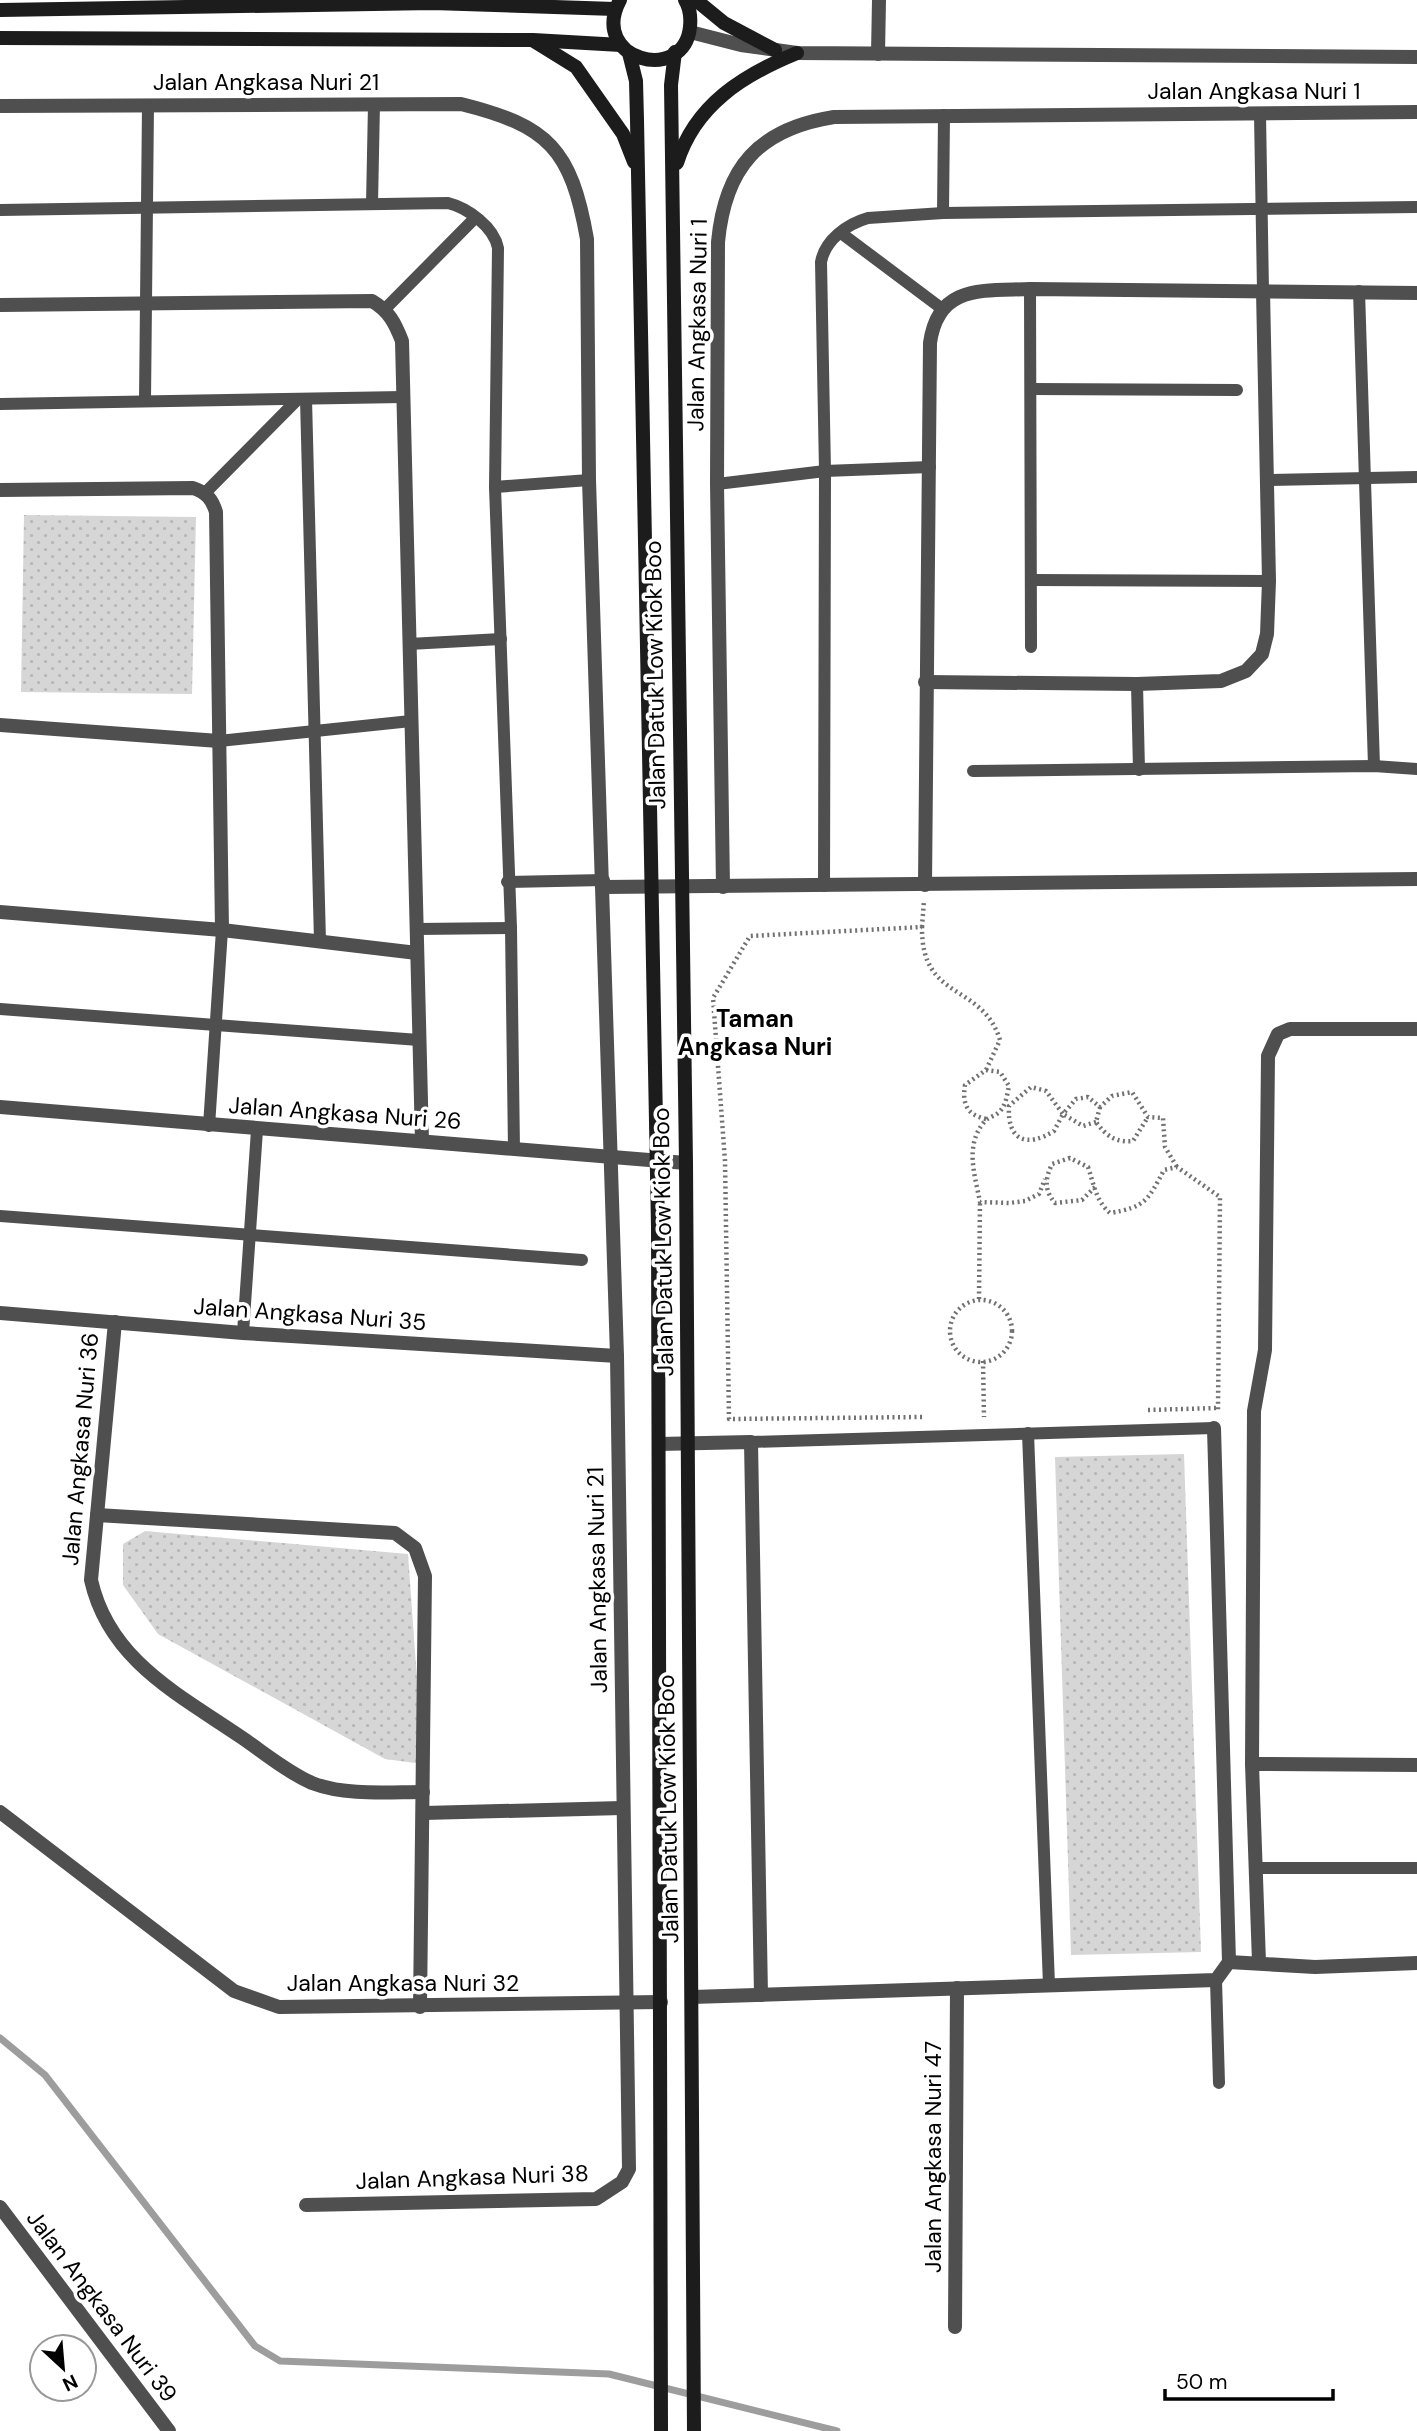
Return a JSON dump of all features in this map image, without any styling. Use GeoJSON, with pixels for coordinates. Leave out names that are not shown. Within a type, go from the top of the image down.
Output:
{"type":"FeatureCollection","features":[{"type":"Feature","properties":{"kind":"main road"},"geometry":{"type":"LineString","coordinates":[[527,7],[579,0]]}},
{"type":"Feature","properties":{"kind":"main road"},"geometry":{"type":"LineString","coordinates":[[0,38],[533,40],[625,49],[657,60],[675,52],[690,32],[691,18],[685,0]]}},
{"type":"Feature","properties":{"kind":"main road"},"geometry":{"type":"LineString","coordinates":[[696,0],[724,23],[775,50]]}},
{"type":"Feature","properties":{"kind":"main road"},"geometry":{"type":"LineString","coordinates":[[0,10],[433,3],[527,7],[617,5]]}},
{"type":"Feature","properties":{"kind":"main road","name":"Jalan Datuk Low Kiok Boo"},"geometry":{"type":"LineString","coordinates":[[617,5],[615,34],[625,49],[636,81],[657,1161],[660,2431]]}},
{"type":"Feature","properties":{"kind":"main road"},"geometry":{"type":"LineString","coordinates":[[533,40],[576,67],[623,134],[638,173]]}},
{"type":"Feature","properties":{"kind":"main road","name":"Jalan Datuk Low Kiok Boo"},"geometry":{"type":"LineString","coordinates":[[675,52],[671,85],[680,887],[686,1163],[694,2430]]}},
{"type":"Feature","properties":{"kind":"main road"},"geometry":{"type":"LineString","coordinates":[[673,175],[685,138],[719,96],[766,66],[797,53]]}},
{"type":"Feature","properties":{"kind":"street"},"geometry":{"type":"LineString","coordinates":[[878,54],[879,0]]}},
{"type":"Feature","properties":{"kind":"street"},"geometry":{"type":"LineString","coordinates":[[690,32],[797,53],[1417,57]]}},
{"type":"Feature","properties":{"kind":"street","name":"Jalan Angkasa Nuri 21"},"geometry":{"type":"LineString","coordinates":[[0,106],[461,104],[496,112],[528,126],[553,147],[570,173],[587,239],[589,480],[604,883],[617,1356],[624,2003]]}},
{"type":"Feature","properties":{"kind":"street","name":"Jalan Angkasa Nuri 1"},"geometry":{"type":"LineString","coordinates":[[723,887],[717,484],[718,242],[721,212],[729,184],[748,158],[776,135],[803,121],[834,117],[1417,112]]}},
{"type":"Feature","properties":{"kind":"street"},"geometry":{"type":"LineString","coordinates":[[925,885],[930,343],[932,325],[941,308],[957,297],[978,291],[1030,289],[1417,293]]}},
{"type":"Feature","properties":{"kind":"street"},"geometry":{"type":"LineString","coordinates":[[925,682],[1137,684],[1221,681],[1246,671],[1262,654],[1267,634],[1269,581],[1263,291]]}},
{"type":"Feature","properties":{"kind":"street"},"geometry":{"type":"LineString","coordinates":[[0,305],[372,301],[385,309],[402,341],[422,1141]]}},
{"type":"Feature","properties":{"kind":"street"},"geometry":{"type":"LineString","coordinates":[[0,490],[193,488],[205,492],[216,512],[222,930]]}},
{"type":"Feature","properties":{"kind":"street"},"geometry":{"type":"LineString","coordinates":[[0,725],[219,741]]}},
{"type":"Feature","properties":{"kind":"street"},"geometry":{"type":"LineString","coordinates":[[604,883],[650,887],[723,887],[1417,879]]}},
{"type":"Feature","properties":{"kind":"street"},"geometry":{"type":"LineString","coordinates":[[0,912],[222,930],[417,953]]}},
{"type":"Feature","properties":{"kind":"street"},"geometry":{"type":"LineString","coordinates":[[1259,1962],[1252,1764],[1254,1411],[1265,1350],[1268,1056],[1278,1034],[1290,1029],[1417,1029]]}},
{"type":"Feature","properties":{"kind":"street","name":"Jalan Angkasa Nuri 26"},"geometry":{"type":"LineString","coordinates":[[0,1107],[686,1163]]}},
{"type":"Feature","properties":{"kind":"street","name":"Jalan Angkasa Nuri 35"},"geometry":{"type":"LineString","coordinates":[[0,1313],[243,1333],[617,1356]]}},
{"type":"Feature","properties":{"kind":"street","name":"Jalan Angkasa Nuri 36"},"geometry":{"type":"LineString","coordinates":[[115,1322],[91,1580],[97,1606],[113,1634],[152,1676],[313,1783],[349,1790],[424,1792]]}},
{"type":"Feature","properties":{"kind":"street"},"geometry":{"type":"LineString","coordinates":[[692,1997],[1216,1980],[1229,1962],[1214,1428]]}},
{"type":"Feature","properties":{"kind":"street"},"geometry":{"type":"LineString","coordinates":[[659,1444],[751,1442],[761,1995]]}},
{"type":"Feature","properties":{"kind":"street"},"geometry":{"type":"LineString","coordinates":[[97,1515],[395,1533],[415,1548],[425,1576],[420,2007]]}},
{"type":"Feature","properties":{"kind":"street"},"geometry":{"type":"LineString","coordinates":[[1252,1764],[1417,1765]]}},
{"type":"Feature","properties":{"kind":"street"},"geometry":{"type":"LineString","coordinates":[[424,1814],[622,1808]]}},
{"type":"Feature","properties":{"kind":"street","name":"Jalan Angkasa Nuri 32"},"geometry":{"type":"LineString","coordinates":[[0,1812],[234,1991],[251,2000],[279,2007],[661,2002]]}},
{"type":"Feature","properties":{"kind":"street"},"geometry":{"type":"LineString","coordinates":[[1229,1962],[1315,1967],[1417,1963]]}},
{"type":"Feature","properties":{"kind":"street","name":"Jalan Angkasa Nuri 47"},"geometry":{"type":"LineString","coordinates":[[955,2327],[957,1988]]}},
{"type":"Feature","properties":{"kind":"street","name":"Jalan Angkasa Nuri 38"},"geometry":{"type":"LineString","coordinates":[[306,2205],[596,2199],[609,2192],[622,2182],[629,2169],[624,2003]]}},
{"type":"Feature","properties":{"kind":"street","name":"Jalan Angkasa Nuri 39"},"geometry":{"type":"LineString","coordinates":[[0,2207],[169,2431]]}},
{"type":"Feature","properties":{"kind":"lane"},"geometry":{"type":"LineString","coordinates":[[372,204],[374,104]]}},
{"type":"Feature","properties":{"kind":"lane"},"geometry":{"type":"LineString","coordinates":[[145,401],[148,105]]}},
{"type":"Feature","properties":{"kind":"lane"},"geometry":{"type":"LineString","coordinates":[[1260,114],[1263,291]]}},
{"type":"Feature","properties":{"kind":"lane"},"geometry":{"type":"LineString","coordinates":[[943,213],[944,115]]}},
{"type":"Feature","properties":{"kind":"lane"},"geometry":{"type":"LineString","coordinates":[[0,210],[449,203],[475,218],[494,234],[498,248],[495,487],[511,928],[514,1149]]}},
{"type":"Feature","properties":{"kind":"lane"},"geometry":{"type":"LineString","coordinates":[[824,886],[825,471],[821,262],[827,244],[858,220],[943,213],[1417,207]]}},
{"type":"Feature","properties":{"kind":"lane"},"geometry":{"type":"LineString","coordinates":[[385,309],[475,218]]}},
{"type":"Feature","properties":{"kind":"lane"},"geometry":{"type":"LineString","coordinates":[[841,233],[941,308]]}},
{"type":"Feature","properties":{"kind":"lane"},"geometry":{"type":"LineString","coordinates":[[1030,289],[1031,647]]}},
{"type":"Feature","properties":{"kind":"lane"},"geometry":{"type":"LineString","coordinates":[[1359,291],[1374,766]]}},
{"type":"Feature","properties":{"kind":"lane"},"geometry":{"type":"LineString","coordinates":[[1031,389],[1237,390]]}},
{"type":"Feature","properties":{"kind":"lane"},"geometry":{"type":"LineString","coordinates":[[0,404],[403,397]]}},
{"type":"Feature","properties":{"kind":"lane"},"geometry":{"type":"LineString","coordinates":[[205,492],[302,399]]}},
{"type":"Feature","properties":{"kind":"lane"},"geometry":{"type":"LineString","coordinates":[[302,399],[316,731],[320,941]]}},
{"type":"Feature","properties":{"kind":"lane"},"geometry":{"type":"LineString","coordinates":[[717,484],[825,471],[930,467]]}},
{"type":"Feature","properties":{"kind":"lane"},"geometry":{"type":"LineString","coordinates":[[1266,480],[1417,477]]}},
{"type":"Feature","properties":{"kind":"lane"},"geometry":{"type":"LineString","coordinates":[[495,487],[589,480]]}},
{"type":"Feature","properties":{"kind":"lane"},"geometry":{"type":"LineString","coordinates":[[1031,580],[1269,581]]}},
{"type":"Feature","properties":{"kind":"lane"},"geometry":{"type":"LineString","coordinates":[[409,643],[501,639]]}},
{"type":"Feature","properties":{"kind":"lane"},"geometry":{"type":"LineString","coordinates":[[1137,684],[1139,770]]}},
{"type":"Feature","properties":{"kind":"lane"},"geometry":{"type":"LineString","coordinates":[[219,741],[411,721]]}},
{"type":"Feature","properties":{"kind":"lane"},"geometry":{"type":"LineString","coordinates":[[973,771],[1374,766],[1417,769]]}},
{"type":"Feature","properties":{"kind":"lane"},"geometry":{"type":"LineString","coordinates":[[508,882],[604,883]]}},
{"type":"Feature","properties":{"kind":"lane"},"geometry":{"type":"LineString","coordinates":[[416,929],[511,928]]}},
{"type":"Feature","properties":{"kind":"lane"},"geometry":{"type":"LineString","coordinates":[[209,1126],[222,930]]}},
{"type":"Feature","properties":{"kind":"lane"},"geometry":{"type":"LineString","coordinates":[[0,1009],[419,1040]]}},
{"type":"Feature","properties":{"kind":"lane"},"geometry":{"type":"LineString","coordinates":[[243,1333],[257,1129]]}},
{"type":"Feature","properties":{"kind":"lane"},"geometry":{"type":"LineString","coordinates":[[0,1216],[582,1260]]}},
{"type":"Feature","properties":{"kind":"lane"},"geometry":{"type":"LineString","coordinates":[[751,1442],[1214,1428]]}},
{"type":"Feature","properties":{"kind":"lane"},"geometry":{"type":"LineString","coordinates":[[1028,1433],[1049,1985]]}},
{"type":"Feature","properties":{"kind":"lane"},"geometry":{"type":"LineString","coordinates":[[1256,1868],[1417,1868]]}},
{"type":"Feature","properties":{"kind":"lane"},"geometry":{"type":"LineString","coordinates":[[1216,1980],[1219,2082]]}},
{"type":"Feature","properties":{"kind":"path"},"geometry":{"type":"LineString","coordinates":[[925,885],[922,952],[933,974],[977,1006],[995,1023],[1000,1040],[986,1070],[965,1085],[963,1096],[965,1106],[974,1116],[986,1119]]}},
{"type":"Feature","properties":{"kind":"path"},"geometry":{"type":"LineString","coordinates":[[922,927],[751,936],[713,998],[725,1161],[729,1419],[930,1417]]}},
{"type":"Feature","properties":{"kind":"path"},"geometry":{"type":"LineString","coordinates":[[986,1070],[1000,1072],[1009,1086],[1007,1105],[1012,1130],[1018,1138],[1031,1141],[1054,1132],[1063,1114],[1076,1099],[1088,1097],[1100,1107]]}},
{"type":"Feature","properties":{"kind":"path"},"geometry":{"type":"LineString","coordinates":[[979,1300],[980,1202],[972,1159],[973,1143],[986,1119],[1031,1087],[1046,1091],[1060,1106],[1063,1114],[1083,1126],[1096,1122]]}},
{"type":"Feature","properties":{"kind":"path"},"geometry":{"type":"LineString","coordinates":[[1096,1122],[1100,1107],[1112,1096],[1132,1092],[1147,1117]]}},
{"type":"Feature","properties":{"kind":"path"},"geometry":{"type":"LineString","coordinates":[[1096,1122],[1112,1138],[1124,1142],[1133,1141],[1147,1117]]}},
{"type":"Feature","properties":{"kind":"path"},"geometry":{"type":"LineString","coordinates":[[1147,1117],[1163,1118],[1165,1146],[1177,1167],[1220,1197],[1218,1408],[1214,1428]]}},
{"type":"Feature","properties":{"kind":"path"},"geometry":{"type":"LineString","coordinates":[[980,1202],[1025,1201],[1039,1194],[1052,1164],[1070,1158],[1088,1167],[1099,1203],[1110,1213],[1137,1208],[1149,1198],[1164,1170],[1177,1167]]}},
{"type":"Feature","properties":{"kind":"path"},"geometry":{"type":"LineString","coordinates":[[1045,1178],[1048,1195],[1055,1203],[1082,1200],[1095,1187]]}},
{"type":"Feature","properties":{"kind":"path"},"geometry":{"type":"LineString","coordinates":[[979,1300],[999,1305],[1011,1322],[1012,1332],[1003,1352],[984,1362],[962,1356],[951,1338],[953,1317],[968,1302],[979,1300]]}},
{"type":"Feature","properties":{"kind":"path"},"geometry":{"type":"LineString","coordinates":[[984,1362],[984,1417]]}},
{"type":"Feature","properties":{"kind":"path"},"geometry":{"type":"LineString","coordinates":[[1136,1411],[1218,1408]]}},
{"type":"Feature","properties":{"kind":"path"},"geometry":{"type":"LineString","coordinates":[[971,1417],[998,1416]]}},
{"type":"Feature","properties":{"kind":"shaded area"},"geometry":{"type":"Polygon","coordinates":[[[24,515],[196,517],[192,694],[21,692],[24,515]]]}},
{"type":"Feature","properties":{"kind":"shaded area"},"geometry":{"type":"Polygon","coordinates":[[[1184,1454],[1201,1952],[1071,1955],[1055,1457],[1184,1454]]]}},
{"type":"Feature","properties":{"kind":"shaded area"},"geometry":{"type":"Polygon","coordinates":[[[145,1531],[408,1554],[423,1764],[385,1759],[158,1634],[123,1585],[123,1544],[145,1531]]]}},
{"type":"Feature","properties":{"kind":"waterway"},"geometry":{"type":"LineString","coordinates":[[0,2038],[45,2075],[255,2346],[280,2361],[609,2374],[837,2431]]}},
{"type":"Feature","properties":{"kind":"district","name":"Taman Angkasa Nuri"},"geometry":{"type":"Point","coordinates":[755,1033]}}]}
